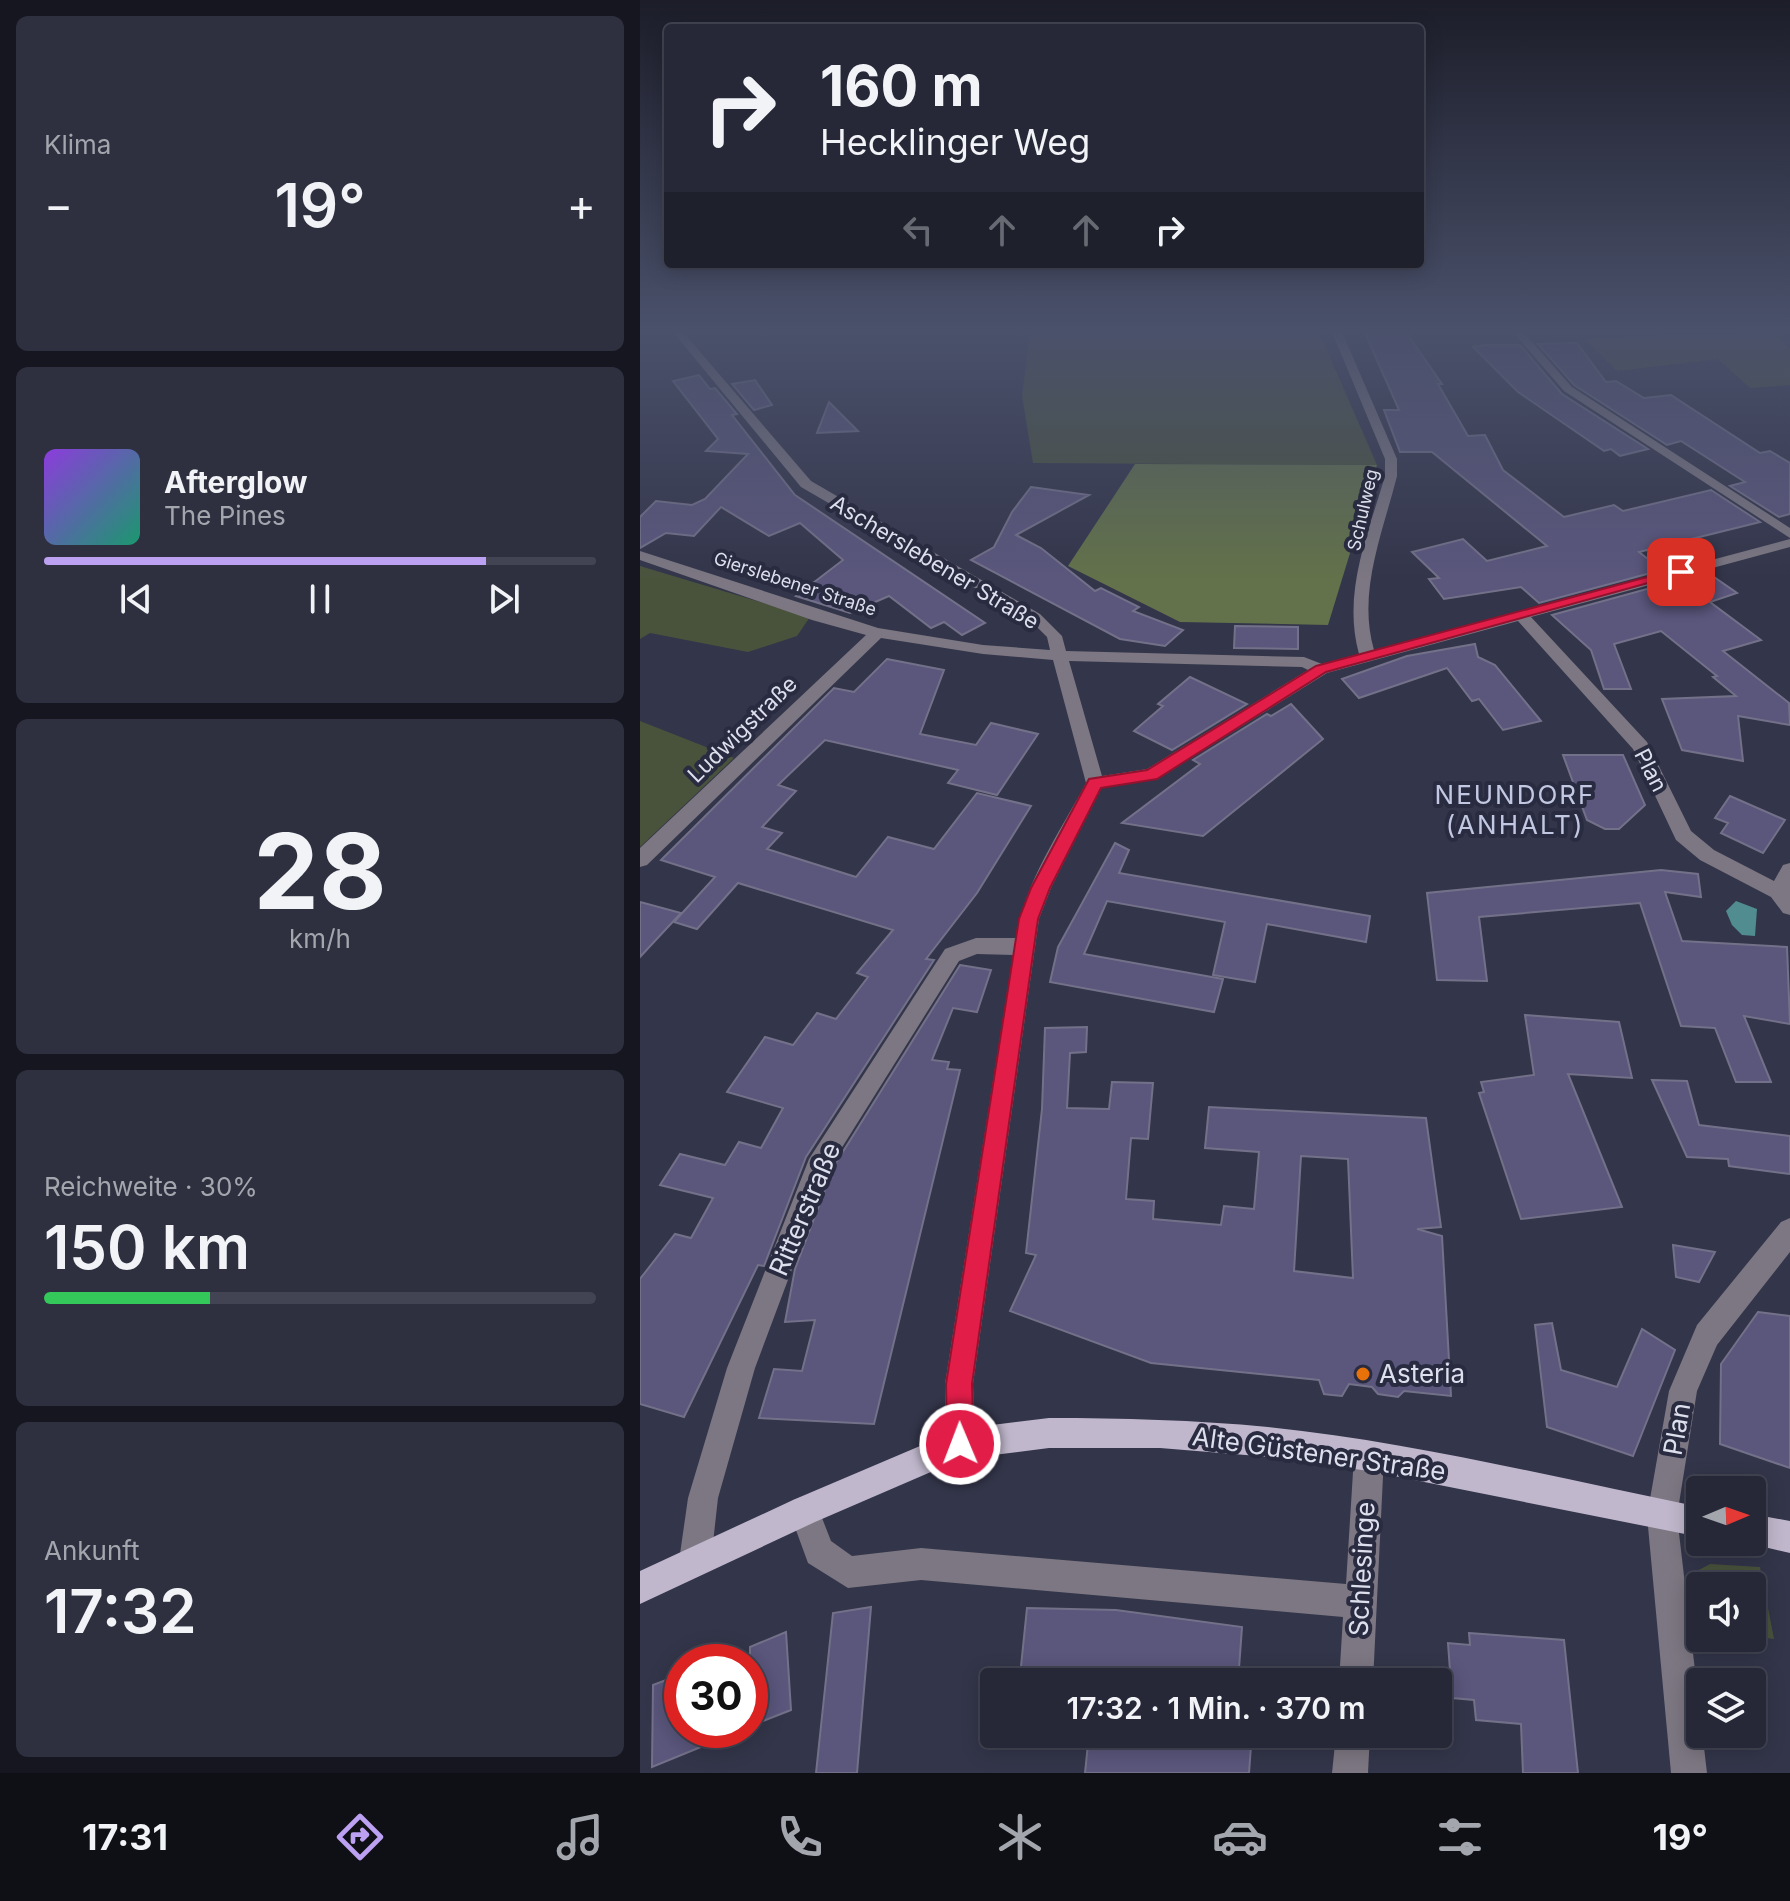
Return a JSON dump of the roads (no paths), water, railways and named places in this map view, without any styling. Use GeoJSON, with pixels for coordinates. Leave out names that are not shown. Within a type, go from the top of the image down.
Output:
{"type":"FeatureCollection","features":[{"type":"Feature","properties":{"kind":"main road","name":"Alte Güstener Straße"},"geometry":{"type":"LineString","coordinates":[[640,1588],[804,1511],[960,1444],[1049,1433],[1160,1433],[1270,1442],[1369,1456],[1686,1520]]}},
{"type":"Feature","properties":{"kind":"main road"},"geometry":{"type":"LineString","coordinates":[[1766,1533],[1790,1537]]}},
{"type":"Feature","properties":{"kind":"street","name":"Ascherslebener Straße"},"geometry":{"type":"LineString","coordinates":[[748,415],[806,484],[1035,617],[1054,636],[1095,783]]}},
{"type":"Feature","properties":{"kind":"street","name":"Schulweg"},"geometry":{"type":"LineString","coordinates":[[1368,656],[1359,630],[1359,601],[1391,476],[1391,459],[1372,415]]}},
{"type":"Feature","properties":{"kind":"street"},"geometry":{"type":"LineString","coordinates":[[1607,415],[1790,534]]}},
{"type":"Feature","properties":{"kind":"street"},"geometry":{"type":"LineString","coordinates":[[960,1444],[959,1384],[1029,919],[1041,888],[1095,783],[1151,775],[1321,669],[1790,543]]}},
{"type":"Feature","properties":{"kind":"street","name":"Gierslebener Straße"},"geometry":{"type":"LineString","coordinates":[[640,555],[877,633],[990,651],[1060,656],[1304,662],[1321,669]]}},
{"type":"Feature","properties":{"kind":"street","name":"Plan"},"geometry":{"type":"LineString","coordinates":[[1521,615],[1641,746],[1683,835],[1707,855],[1784,900]]}},
{"type":"Feature","properties":{"kind":"street","name":"Ludwigstraße"},"geometry":{"type":"LineString","coordinates":[[640,860],[877,633]]}},
{"type":"Feature","properties":{"kind":"street"},"geometry":{"type":"LineString","coordinates":[[1784,900],[1790,870]]}},
{"type":"Feature","properties":{"kind":"street","name":"Ritterstraße"},"geometry":{"type":"LineString","coordinates":[[695,1561],[703,1498],[741,1368],[821,1159],[952,955],[976,946],[1026,947]]}},
{"type":"Feature","properties":{"kind":"street","name":"Plan"},"geometry":{"type":"LineString","coordinates":[[1689,1773],[1662,1516],[1683,1391],[1707,1335],[1790,1231]]}},
{"type":"Feature","properties":{"kind":"street","name":"Schlesinge"},"geometry":{"type":"LineString","coordinates":[[1357,1668],[1369,1456]]}},
{"type":"Feature","properties":{"kind":"street"},"geometry":{"type":"LineString","coordinates":[[804,1511],[819,1552],[848,1572],[921,1564],[1361,1602]]}},
{"type":"Feature","properties":{"kind":"street"},"geometry":{"type":"LineString","coordinates":[[1350,1773],[1352,1748]]}},
{"type":"Feature","properties":{"kind":"place","name":"Asteria"},"geometry":{"type":"Point","coordinates":[1363,1374]}},
{"type":"Feature","properties":{"kind":"district","name":"NEUNDORF (ANHALT)"},"geometry":{"type":"Point","coordinates":[1515,810]}}]}
